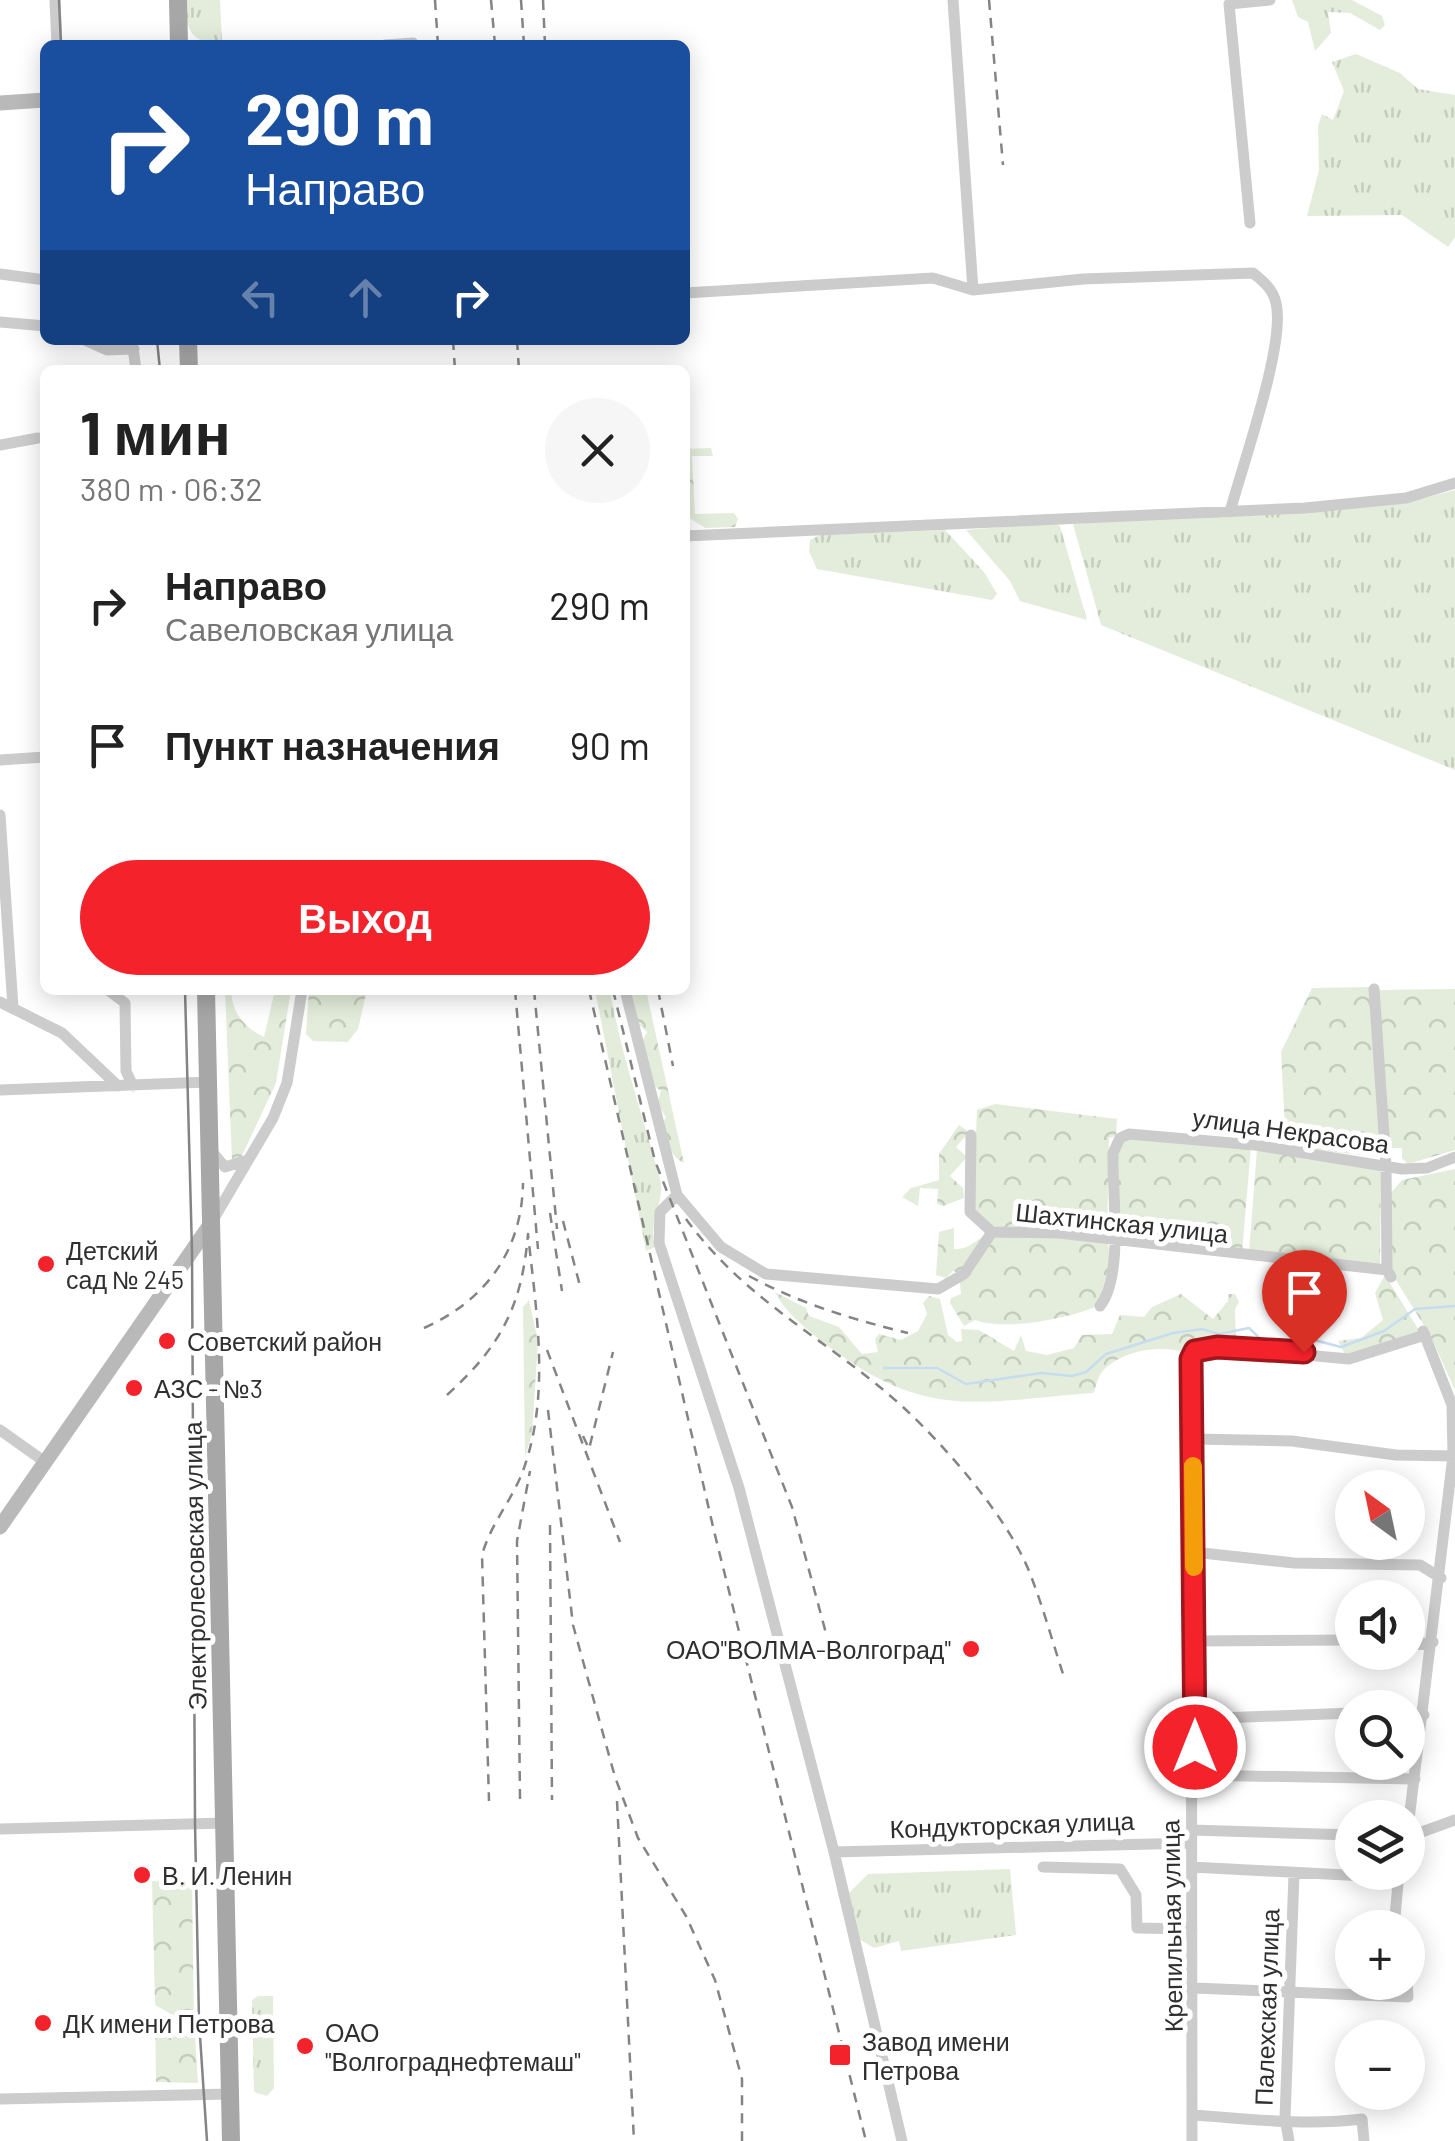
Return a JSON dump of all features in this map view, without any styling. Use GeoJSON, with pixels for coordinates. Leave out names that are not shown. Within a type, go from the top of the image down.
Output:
{"type":"FeatureCollection","features":[{"type":"Feature","properties":{"kind":"main road"},"geometry":{"type":"LineString","coordinates":[[178,0],[179,40]]}},
{"type":"Feature","properties":{"kind":"main road","name":"Электролесовская улица"},"geometry":{"type":"LineString","coordinates":[[206,995],[213,1154],[231,2141]]}},
{"type":"Feature","properties":{"kind":"street"},"geometry":{"type":"LineString","coordinates":[[54,0],[57,40]]}},
{"type":"Feature","properties":{"kind":"street"},"geometry":{"type":"LineString","coordinates":[[954,0],[973,290]]}},
{"type":"Feature","properties":{"kind":"street"},"geometry":{"type":"LineString","coordinates":[[1250,223],[1228,4],[1270,0]]}},
{"type":"Feature","properties":{"kind":"street"},"geometry":{"type":"LineString","coordinates":[[0,103],[40,100]]}},
{"type":"Feature","properties":{"kind":"street"},"geometry":{"type":"LineString","coordinates":[[690,293],[933,278],[973,290],[1083,279],[1252,272],[1267,284],[1277,304],[1276,339],[1230,512]]}},
{"type":"Feature","properties":{"kind":"street"},"geometry":{"type":"LineString","coordinates":[[0,274],[40,279]]}},
{"type":"Feature","properties":{"kind":"street"},"geometry":{"type":"LineString","coordinates":[[0,322],[40,326]]}},
{"type":"Feature","properties":{"kind":"street"},"geometry":{"type":"LineString","coordinates":[[96,345],[107,350],[133,345]]}},
{"type":"Feature","properties":{"kind":"street"},"geometry":{"type":"LineString","coordinates":[[0,444],[38,438]]}},
{"type":"Feature","properties":{"kind":"street"},"geometry":{"type":"LineString","coordinates":[[690,536],[1230,512],[1406,498],[1455,483]]}},
{"type":"Feature","properties":{"kind":"street"},"geometry":{"type":"LineString","coordinates":[[0,760],[40,757]]}},
{"type":"Feature","properties":{"kind":"street"},"geometry":{"type":"LineString","coordinates":[[0,815],[13,1007]]}},
{"type":"Feature","properties":{"kind":"street"},"geometry":{"type":"LineString","coordinates":[[1374,989],[1386,1164]]}},
{"type":"Feature","properties":{"kind":"street"},"geometry":{"type":"LineString","coordinates":[[118,995],[125,1003],[126,1071],[133,1086]]}},
{"type":"Feature","properties":{"kind":"street"},"geometry":{"type":"LineString","coordinates":[[0,1527],[212,1222],[248,1160],[288,1083],[301,995]]}},
{"type":"Feature","properties":{"kind":"street"},"geometry":{"type":"LineString","coordinates":[[626,995],[677,1195],[660,1212],[658,1243],[739,1488],[834,1852],[902,2141]]}},
{"type":"Feature","properties":{"kind":"street"},"geometry":{"type":"LineString","coordinates":[[0,1002],[62,1033],[118,1086]]}},
{"type":"Feature","properties":{"kind":"street"},"geometry":{"type":"LineString","coordinates":[[0,1090],[209,1082]]}},
{"type":"Feature","properties":{"kind":"street","name":"улица Некрасова"},"geometry":{"type":"LineString","coordinates":[[1112,1241],[1113,1153],[1120,1138],[1130,1134],[1178,1137],[1402,1169],[1427,1168],[1455,1158]]}},
{"type":"Feature","properties":{"kind":"street"},"geometry":{"type":"LineString","coordinates":[[972,1135],[970,1212],[992,1232]]}},
{"type":"Feature","properties":{"kind":"street"},"geometry":{"type":"LineString","coordinates":[[213,1154],[225,1167],[248,1160]]}},
{"type":"Feature","properties":{"kind":"street","name":"Шахтинская улица"},"geometry":{"type":"LineString","coordinates":[[677,1195],[722,1248],[766,1274],[938,1289],[964,1274],[992,1232],[1060,1234],[1389,1274],[1386,1164]]}},
{"type":"Feature","properties":{"kind":"street"},"geometry":{"type":"LineString","coordinates":[[1100,1306],[1111,1292],[1112,1241]]}},
{"type":"Feature","properties":{"kind":"street","name":"Крепильная улица"},"geometry":{"type":"LineString","coordinates":[[1192,2141],[1195,1988],[1191,1836],[1195,1776],[1190,1378],[1195,1351],[1217,1347],[1349,1359],[1424,1332],[1452,1405],[1453,1456]]}},
{"type":"Feature","properties":{"kind":"street"},"geometry":{"type":"LineString","coordinates":[[0,1430],[45,1462]]}},
{"type":"Feature","properties":{"kind":"street"},"geometry":{"type":"LineString","coordinates":[[1193,1439],[1292,1441],[1396,1455],[1453,1456],[1425,1706]]}},
{"type":"Feature","properties":{"kind":"street"},"geometry":{"type":"LineString","coordinates":[[1194,1552],[1294,1562],[1420,1564],[1440,1578]]}},
{"type":"Feature","properties":{"kind":"street"},"geometry":{"type":"LineString","coordinates":[[1194,1642],[1335,1640]]}},
{"type":"Feature","properties":{"kind":"street"},"geometry":{"type":"LineString","coordinates":[[1425,1643],[1433,1642]]}},
{"type":"Feature","properties":{"kind":"street"},"geometry":{"type":"LineString","coordinates":[[1194,1719],[1335,1714]]}},
{"type":"Feature","properties":{"kind":"street"},"geometry":{"type":"LineString","coordinates":[[1195,1776],[1335,1778]]}},
{"type":"Feature","properties":{"kind":"street"},"geometry":{"type":"LineString","coordinates":[[1425,1830],[1455,1820]]}},
{"type":"Feature","properties":{"kind":"street"},"geometry":{"type":"LineString","coordinates":[[0,1829],[225,1823]]}},
{"type":"Feature","properties":{"kind":"street","name":"Кондукторская улица"},"geometry":{"type":"LineString","coordinates":[[834,1852],[1082,1844],[1191,1836],[1335,1835]]}},
{"type":"Feature","properties":{"kind":"street"},"geometry":{"type":"LineString","coordinates":[[1082,1844],[1082,1870]]}},
{"type":"Feature","properties":{"kind":"street"},"geometry":{"type":"LineString","coordinates":[[1044,1867],[1120,1870],[1136,1895],[1137,1928],[1192,1928]]}},
{"type":"Feature","properties":{"kind":"street"},"geometry":{"type":"LineString","coordinates":[[1192,1867],[1335,1876]]}},
{"type":"Feature","properties":{"kind":"street","name":"Палехская улица"},"geometry":{"type":"LineString","coordinates":[[1290,2141],[1284,2118],[1294,1874]]}},
{"type":"Feature","properties":{"kind":"street"},"geometry":{"type":"LineString","coordinates":[[1195,1988],[1335,1995]]}},
{"type":"Feature","properties":{"kind":"street"},"geometry":{"type":"LineString","coordinates":[[0,2098],[230,2094]]}},
{"type":"Feature","properties":{"kind":"street"},"geometry":{"type":"LineString","coordinates":[[1194,2115],[1284,2118],[1310,2125],[1362,2118],[1364,2141]]}},
{"type":"Feature","properties":{"kind":"green space"},"geometry":{"type":"Polygon","coordinates":[[[184,0],[220,0],[222,40],[196,38],[186,19],[184,0]]]}},
{"type":"Feature","properties":{"kind":"green space"},"geometry":{"type":"Polygon","coordinates":[[[1292,0],[1352,0],[1382,16],[1385,25],[1380,30],[1350,13],[1328,12],[1331,33],[1315,51],[1308,22],[1298,17],[1292,0]]]}},
{"type":"Feature","properties":{"kind":"green space"},"geometry":{"type":"Polygon","coordinates":[[[1356,54],[1400,73],[1418,89],[1455,95],[1455,237],[1448,247],[1402,215],[1307,216],[1319,170],[1318,126],[1322,114],[1333,120],[1344,91],[1332,62],[1356,54]]]}},
{"type":"Feature","properties":{"kind":"green space"},"geometry":{"type":"Polygon","coordinates":[[[711,448],[713,456],[692,456],[695,514],[734,513],[738,519],[735,527],[705,528],[690,518],[690,449],[711,448]]]}},
{"type":"Feature","properties":{"kind":"green space"},"geometry":{"type":"Polygon","coordinates":[[[1455,490],[1455,770],[1101,625],[1073,524],[1409,502],[1455,490]]]}},
{"type":"Feature","properties":{"kind":"green space"},"geometry":{"type":"Polygon","coordinates":[[[1054,523],[1060,526],[1087,620],[1020,601],[1010,581],[966,530],[1054,523]]]}},
{"type":"Feature","properties":{"kind":"green space"},"geometry":{"type":"Polygon","coordinates":[[[945,530],[984,572],[997,594],[992,600],[817,569],[809,551],[810,540],[820,535],[945,530]]]}},
{"type":"Feature","properties":{"kind":"green space"},"geometry":{"type":"Polygon","coordinates":[[[1369,987],[1380,1157],[1286,1147],[1281,1052],[1312,988],[1369,987]]]}},
{"type":"Feature","properties":{"kind":"green space"},"geometry":{"type":"Polygon","coordinates":[[[1455,989],[1455,1150],[1408,1164],[1402,1158],[1402,1148],[1390,1148],[1376,990],[1455,989]]]}},
{"type":"Feature","properties":{"kind":"green space"},"geometry":{"type":"Polygon","coordinates":[[[225,995],[232,995],[240,1018],[264,1037],[274,995],[290,995],[276,1083],[239,1162],[232,1161],[225,995]]]}},
{"type":"Feature","properties":{"kind":"green space"},"geometry":{"type":"Polygon","coordinates":[[[309,995],[366,995],[358,1029],[348,1042],[313,1041],[306,1034],[309,995]]]}},
{"type":"Feature","properties":{"kind":"green space"},"geometry":{"type":"Polygon","coordinates":[[[596,995],[611,995],[660,1179],[661,1195],[653,1230],[655,1247],[646,1251],[596,995]]]}},
{"type":"Feature","properties":{"kind":"green space"},"geometry":{"type":"Polygon","coordinates":[[[632,995],[647,995],[684,1163],[672,1152],[665,1135],[662,1124],[666,1117],[657,1104],[661,1091],[651,1083],[643,1040],[647,1032],[637,1023],[632,995]]]}},
{"type":"Feature","properties":{"kind":"green space"},"geometry":{"type":"Polygon","coordinates":[[[995,1104],[1117,1119],[1116,1136],[1109,1138],[1107,1235],[993,1228],[973,1209],[977,1110],[995,1104]]]}},
{"type":"Feature","properties":{"kind":"green space"},"geometry":{"type":"Polygon","coordinates":[[[959,1125],[969,1132],[956,1147],[967,1157],[950,1176],[963,1188],[964,1198],[943,1206],[937,1204],[938,1189],[920,1188],[918,1206],[902,1197],[911,1188],[939,1180],[939,1154],[959,1125]]]}},
{"type":"Feature","properties":{"kind":"green space"},"geometry":{"type":"Polygon","coordinates":[[[1135,1137],[1251,1147],[1242,1252],[1115,1234],[1117,1156],[1123,1142],[1135,1137]]]}},
{"type":"Feature","properties":{"kind":"green space"},"geometry":{"type":"Polygon","coordinates":[[[1257,1149],[1381,1166],[1380,1264],[1249,1253],[1257,1149]]]}},
{"type":"Feature","properties":{"kind":"green space"},"geometry":{"type":"Polygon","coordinates":[[[1455,1169],[1455,1390],[1431,1337],[1391,1272],[1389,1195],[1402,1180],[1455,1169]]]}},
{"type":"Feature","properties":{"kind":"green space"},"geometry":{"type":"Polygon","coordinates":[[[954,1228],[954,1249],[965,1248],[989,1235],[1018,1233],[1108,1244],[1111,1263],[1097,1306],[1036,1322],[1003,1324],[975,1320],[964,1326],[950,1303],[951,1298],[961,1294],[959,1273],[953,1271],[946,1278],[936,1275],[939,1232],[954,1228]]]}},
{"type":"Feature","properties":{"kind":"green space"},"geometry":{"type":"Polygon","coordinates":[[[1385,1275],[1420,1332],[1346,1356],[1338,1341],[1361,1338],[1383,1320],[1375,1293],[1385,1275]]]}},
{"type":"Feature","properties":{"kind":"green space"},"geometry":{"type":"Polygon","coordinates":[[[775,1292],[806,1308],[809,1316],[839,1327],[862,1354],[878,1352],[875,1339],[879,1334],[901,1340],[918,1331],[927,1314],[923,1303],[929,1296],[940,1299],[948,1335],[957,1342],[962,1341],[961,1329],[979,1330],[1014,1351],[1021,1335],[1026,1351],[1047,1355],[1074,1348],[1082,1335],[1112,1334],[1120,1315],[1144,1317],[1152,1307],[1181,1294],[1213,1319],[1228,1301],[1228,1294],[1235,1294],[1239,1302],[1235,1309],[1236,1340],[1196,1342],[1184,1352],[1153,1349],[1130,1354],[1102,1372],[1093,1393],[987,1402],[928,1397],[867,1372],[808,1330],[775,1292]]]}},
{"type":"Feature","properties":{"kind":"green space"},"geometry":{"type":"Polygon","coordinates":[[[529,1300],[538,1341],[532,1434],[525,1457],[523,1307],[529,1300]]]}},
{"type":"Feature","properties":{"kind":"green space"},"geometry":{"type":"Polygon","coordinates":[[[1010,1869],[1016,1935],[901,1951],[899,1941],[874,1948],[859,1939],[848,1894],[868,1874],[1010,1869]]]}},
{"type":"Feature","properties":{"kind":"green space"},"geometry":{"type":"Polygon","coordinates":[[[152,1881],[192,1882],[194,2027],[155,2005],[152,1881]]]}},
{"type":"Feature","properties":{"kind":"green space"},"geometry":{"type":"Polygon","coordinates":[[[273,1996],[274,2088],[267,2096],[254,2092],[252,2000],[273,1996]]]}},
{"type":"Feature","properties":{"kind":"green space"},"geometry":{"type":"Polygon","coordinates":[[[155,2014],[195,2035],[198,2083],[156,2082],[155,2014]]]}},
{"type":"Feature","properties":{"kind":"waterway"},"geometry":{"type":"LineString","coordinates":[[884,1368],[937,1368],[966,1384],[1041,1373],[1072,1376],[1086,1372],[1106,1354],[1173,1333],[1202,1329],[1219,1334],[1249,1328],[1267,1345],[1314,1340],[1341,1347],[1384,1331],[1415,1309],[1455,1306]]}},
{"type":"Feature","properties":{"kind":"tram line"},"geometry":{"type":"LineString","coordinates":[[59,0],[61,40]]}},
{"type":"Feature","properties":{"kind":"tram line"},"geometry":{"type":"LineString","coordinates":[[158,345],[160,365]]}},
{"type":"Feature","properties":{"kind":"tram line"},"geometry":{"type":"LineString","coordinates":[[185,995],[192,1251],[195,1823],[199,2021],[207,2141]]}},
{"type":"Feature","properties":{"kind":"railway"},"geometry":{"type":"LineString","coordinates":[[435,0],[438,40]]}},
{"type":"Feature","properties":{"kind":"railway"},"geometry":{"type":"LineString","coordinates":[[491,0],[495,40]]}},
{"type":"Feature","properties":{"kind":"railway"},"geometry":{"type":"LineString","coordinates":[[521,0],[524,40]]}},
{"type":"Feature","properties":{"kind":"railway"},"geometry":{"type":"LineString","coordinates":[[543,0],[545,40]]}},
{"type":"Feature","properties":{"kind":"railway"},"geometry":{"type":"LineString","coordinates":[[989,0],[1003,165]]}},
{"type":"Feature","properties":{"kind":"railway"},"geometry":{"type":"LineString","coordinates":[[453,345],[455,365]]}},
{"type":"Feature","properties":{"kind":"railway"},"geometry":{"type":"LineString","coordinates":[[517,345],[519,365]]}},
{"type":"Feature","properties":{"kind":"railway"},"geometry":{"type":"LineString","coordinates":[[515,995],[538,1249]]}},
{"type":"Feature","properties":{"kind":"railway"},"geometry":{"type":"LineString","coordinates":[[534,995],[557,1229]]}},
{"type":"Feature","properties":{"kind":"railway"},"geometry":{"type":"LineString","coordinates":[[590,995],[714,1531],[866,2141]]}},
{"type":"Feature","properties":{"kind":"railway"},"geometry":{"type":"LineString","coordinates":[[614,995],[655,1161],[792,1507],[827,1637]]}},
{"type":"Feature","properties":{"kind":"railway"},"geometry":{"type":"LineString","coordinates":[[659,995],[673,1066]]}},
{"type":"Feature","properties":{"kind":"railway"},"geometry":{"type":"LineString","coordinates":[[424,1328],[465,1304],[496,1271],[516,1231],[523,1183]]}},
{"type":"Feature","properties":{"kind":"railway"},"geometry":{"type":"LineString","coordinates":[[550,1213],[562,1291]]}},
{"type":"Feature","properties":{"kind":"railway"},"geometry":{"type":"LineString","coordinates":[[686,1219],[736,1275],[904,1408],[974,1484],[1006,1528],[1029,1571],[1065,1680]]}},
{"type":"Feature","properties":{"kind":"railway"},"geometry":{"type":"LineString","coordinates":[[563,1221],[580,1286]]}},
{"type":"Feature","properties":{"kind":"railway"},"geometry":{"type":"LineString","coordinates":[[447,1395],[482,1359],[506,1323],[520,1283],[528,1234],[539,1350],[533,1437],[521,1477],[482,1555],[489,1801]]}},
{"type":"Feature","properties":{"kind":"railway"},"geometry":{"type":"LineString","coordinates":[[749,1276],[827,1310],[908,1333]]}},
{"type":"Feature","properties":{"kind":"railway"},"geometry":{"type":"LineString","coordinates":[[547,1350],[620,1542]]}},
{"type":"Feature","properties":{"kind":"railway"},"geometry":{"type":"LineString","coordinates":[[583,1436],[589,1449],[613,1352]]}},
{"type":"Feature","properties":{"kind":"railway"},"geometry":{"type":"LineString","coordinates":[[548,1410],[573,1625],[615,1777],[638,1838],[686,1916],[715,1980],[742,2079],[742,2141]]}},
{"type":"Feature","properties":{"kind":"railway"},"geometry":{"type":"LineString","coordinates":[[520,1799],[517,1541],[530,1471]]}},
{"type":"Feature","properties":{"kind":"railway"},"geometry":{"type":"LineString","coordinates":[[550,1525],[552,1800]]}},
{"type":"Feature","properties":{"kind":"railway"},"geometry":{"type":"LineString","coordinates":[[617,1801],[634,2141]]}},
{"type":"Feature","properties":{"kind":"slow traffic"},"geometry":{"type":"LineString","coordinates":[[1193,1466],[1194,1567]]}},
{"type":"Feature","properties":{"kind":"place","name":"Детский сад № 245"},"geometry":{"type":"Point","coordinates":[46,1264]}},
{"type":"Feature","properties":{"kind":"place","name":"Советский район"},"geometry":{"type":"Point","coordinates":[167,1341]}},
{"type":"Feature","properties":{"kind":"place","name":"АЗС - №3"},"geometry":{"type":"Point","coordinates":[134,1388]}},
{"type":"Feature","properties":{"kind":"place","name":"ОАО\"ВОЛМА-Волгоград\""},"geometry":{"type":"Point","coordinates":[971,1649]}},
{"type":"Feature","properties":{"kind":"place","name":"В. И. Ленин"},"geometry":{"type":"Point","coordinates":[142,1875]}},
{"type":"Feature","properties":{"kind":"place","name":"ДК имени Петрова"},"geometry":{"type":"Point","coordinates":[43,2023]}},
{"type":"Feature","properties":{"kind":"place","name":"ОАО \"Волгограднефтемаш\""},"geometry":{"type":"Point","coordinates":[305,2046]}},
{"type":"Feature","properties":{"kind":"place","name":"Завод имени Петрова"},"geometry":{"type":"Point","coordinates":[840,2055]}},
{"type":"Feature","properties":{"kind":"route"},"geometry":{"type":"LineString","coordinates":[[1195,1747],[1191,1359],[1195,1351],[1217,1347],[1304,1352]]}}]}
